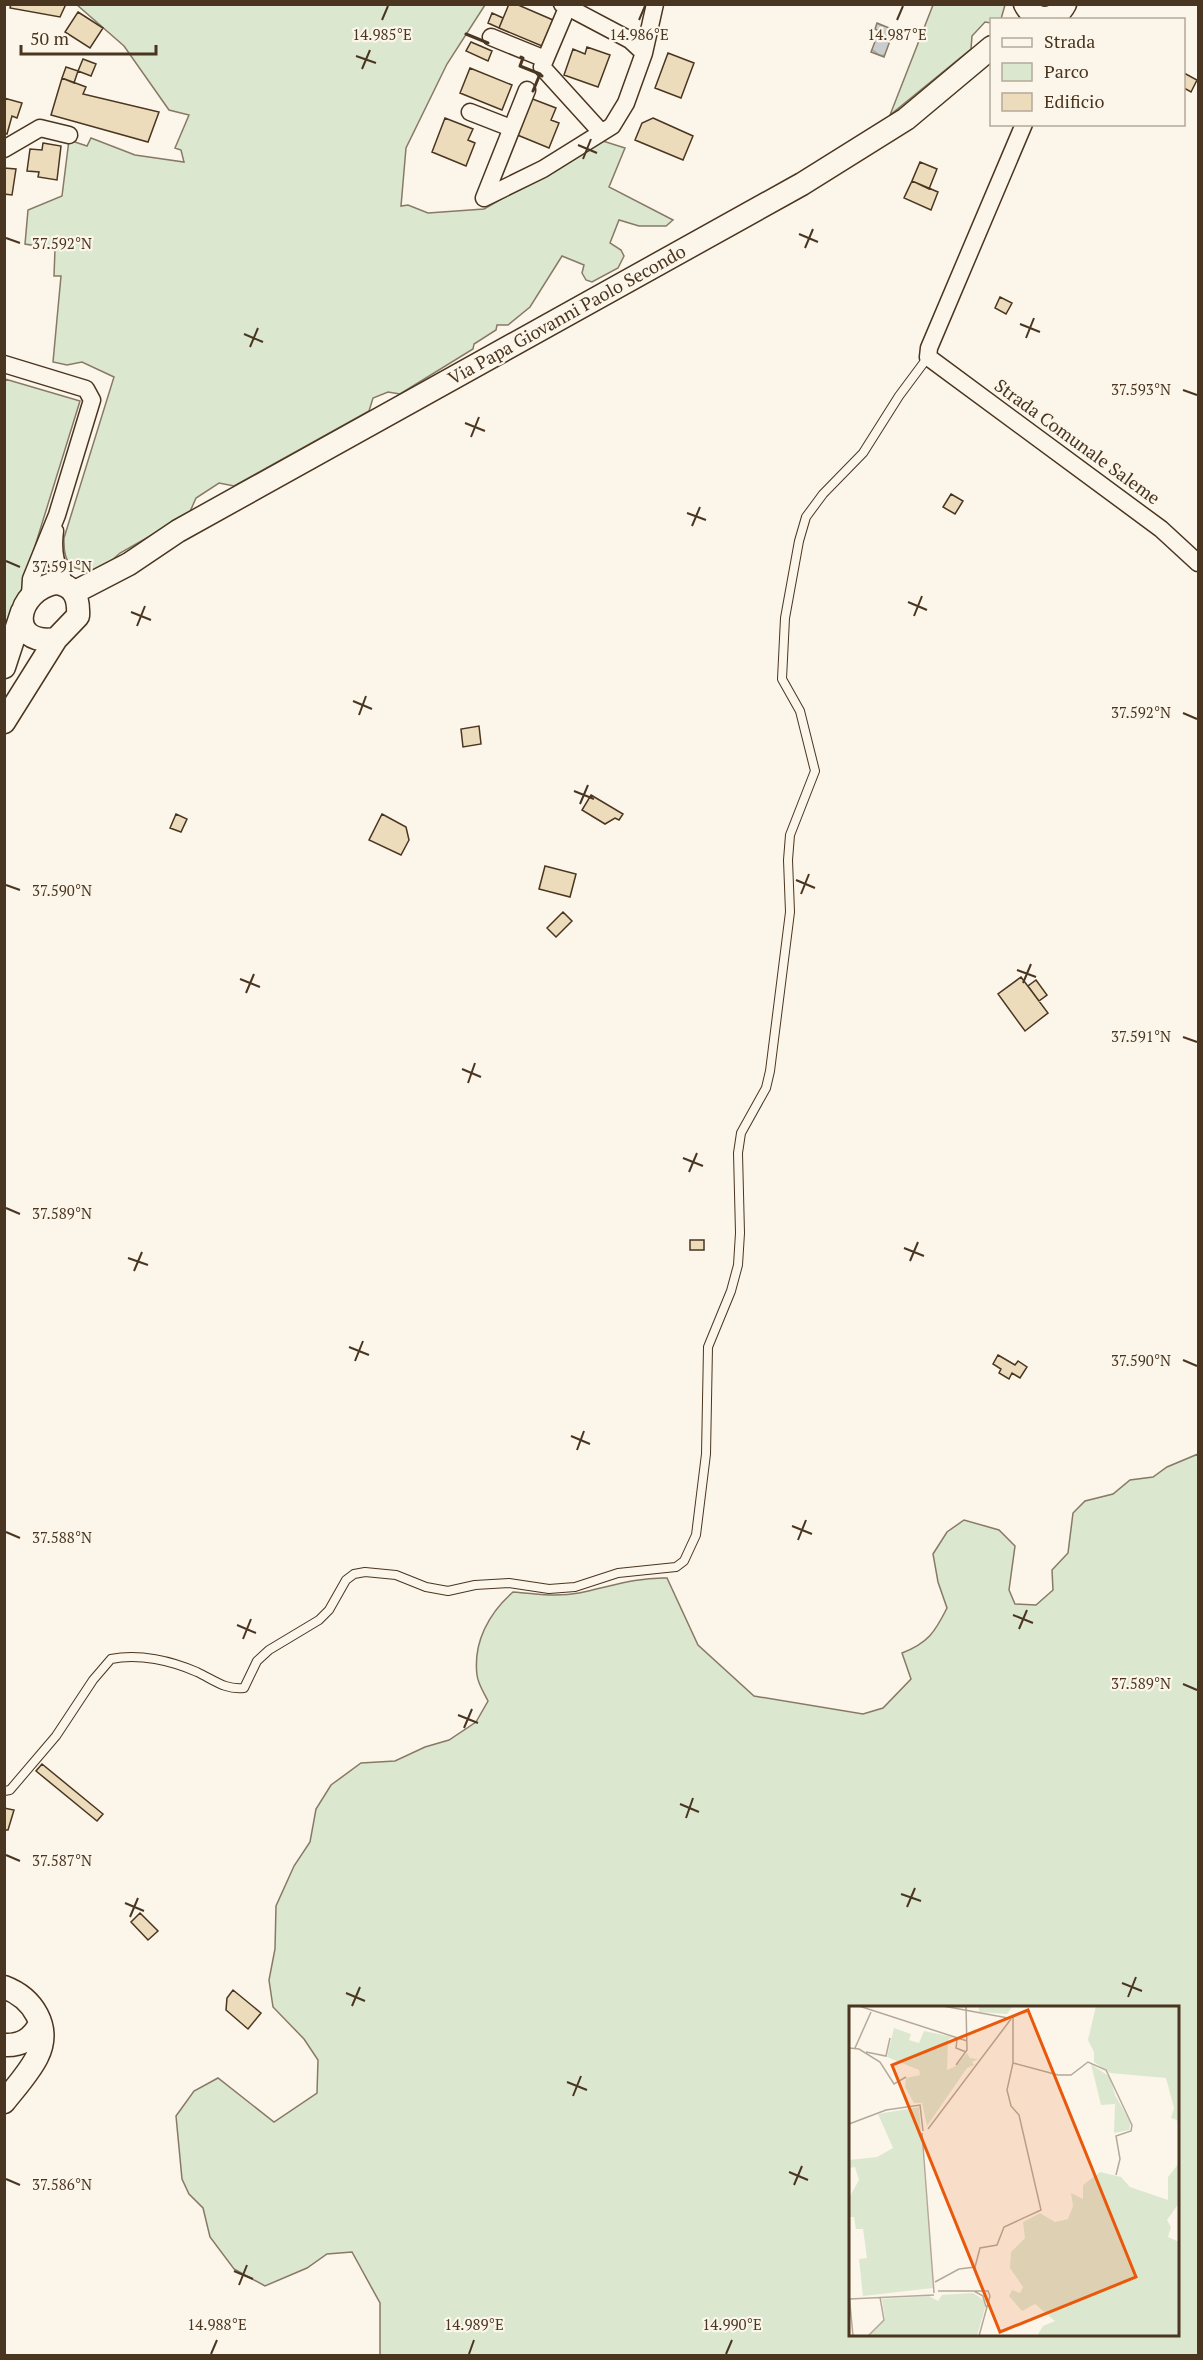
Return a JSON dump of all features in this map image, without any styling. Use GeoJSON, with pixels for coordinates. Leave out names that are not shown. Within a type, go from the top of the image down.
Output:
{"type":"FeatureCollection","features":[{"type":"Feature","properties":{"kind":"main road","name":"Via Papa Giovanni Paolo Secondo"},"geometry":{"type":"LineString","coordinates":[[129,564],[178,531],[802,184],[906,118],[990,49]]}},
{"type":"Feature","properties":{"kind":"main road"},"geometry":{"type":"LineString","coordinates":[[4,667],[27,602],[44,585],[71,589],[129,564]]}},
{"type":"Feature","properties":{"kind":"main road"},"geometry":{"type":"LineString","coordinates":[[4,722],[56,639],[129,564]]}},
{"type":"Feature","properties":{"kind":"main road"},"geometry":{"type":"LineString","coordinates":[[71,589],[79,602],[78,616]]}},
{"type":"Feature","properties":{"kind":"main road"},"geometry":{"type":"LineString","coordinates":[[27,602],[22,621],[26,633],[34,639],[56,639]]}},
{"type":"Feature","properties":{"kind":"main road"},"geometry":{"type":"LineString","coordinates":[[4,1987],[33,2004],[40,2024],[41,2045],[36,2058],[4,2102]]}},
{"type":"Feature","properties":{"kind":"main road"},"geometry":{"type":"LineString","coordinates":[[4,2045],[21,2043],[36,2032],[40,2024]]}},
{"type":"Feature","properties":{"kind":"street"},"geometry":{"type":"LineString","coordinates":[[527,90],[484,198],[543,169],[620,117],[644,53],[655,4]]}},
{"type":"Feature","properties":{"kind":"street"},"geometry":{"type":"LineString","coordinates":[[601,132],[542,67],[565,6],[630,40],[644,53]]}},
{"type":"Feature","properties":{"kind":"street"},"geometry":{"type":"LineString","coordinates":[[490,37],[545,59]]}},
{"type":"Feature","properties":{"kind":"street"},"geometry":{"type":"LineString","coordinates":[[470,112],[511,128]]}},
{"type":"Feature","properties":{"kind":"street"},"geometry":{"type":"LineString","coordinates":[[928,357],[929,348],[1023,126]]}},
{"type":"Feature","properties":{"kind":"street"},"geometry":{"type":"LineString","coordinates":[[4,149],[40,128],[69,135]]}},
{"type":"Feature","properties":{"kind":"street","name":"Strada Comunale Saleme"},"geometry":{"type":"LineString","coordinates":[[928,357],[1161,529],[1198,563]]}},
{"type":"Feature","properties":{"kind":"street"},"geometry":{"type":"LineString","coordinates":[[4,364],[86,389],[92,400],[57,515],[31,579],[27,602]]}},
{"type":"Feature","properties":{"kind":"street"},"geometry":{"type":"LineString","coordinates":[[57,515],[53,548],[56,566],[71,589]]}},
{"type":"Feature","properties":{"kind":"lane"},"geometry":{"type":"LineString","coordinates":[[4,1791],[10,1790],[56,1736],[93,1680],[111,1659],[143,1658],[183,1667],[232,1689],[244,1688],[257,1662],[269,1650],[319,1620],[329,1610],[346,1580],[354,1574],[365,1572],[396,1575],[426,1587],[448,1591],[476,1585],[509,1583],[549,1589],[575,1587],[618,1573],[676,1567],[684,1561],[696,1535],[706,1454],[708,1347],[731,1291],[738,1264],[740,1233],[738,1153],[741,1133],[766,1088],[770,1071],[790,912],[788,860],[790,835],[815,771],[800,711],[782,679],[785,618],[799,541],[806,517],[823,494],[863,453],[899,396],[928,357]]}},
{"type":"Feature","properties":{"kind":"green space"},"geometry":{"type":"Polygon","coordinates":[[[76,4],[485,5],[447,64],[406,148],[401,206],[408,205],[428,213],[484,209],[603,141],[625,148],[609,187],[673,220],[666,226],[639,226],[619,220],[610,243],[621,250],[624,256],[618,268],[592,282],[586,280],[582,273],[584,265],[562,256],[530,307],[508,325],[497,325],[496,330],[474,344],[473,349],[400,394],[388,392],[373,398],[369,411],[234,486],[219,483],[196,498],[189,514],[120,553],[100,571],[76,568],[71,565],[65,555],[64,538],[114,377],[82,362],[67,365],[53,362],[61,276],[54,276],[55,249],[25,244],[28,210],[62,196],[69,140],[87,146],[91,138],[135,155],[184,162],[181,150],[175,148],[189,115],[169,110],[124,46],[76,4]]]}},
{"type":"Feature","properties":{"kind":"green space"},"geometry":{"type":"Polygon","coordinates":[[[933,5],[1005,5],[1001,18],[990,18],[990,23],[985,22],[972,36],[971,49],[890,115],[933,5]]]}},
{"type":"Feature","properties":{"kind":"green space"},"geometry":{"type":"Polygon","coordinates":[[[5,379],[80,401],[13,617],[5,621],[5,379]]]}},
{"type":"Feature","properties":{"kind":"green space"},"geometry":{"type":"Polygon","coordinates":[[[1198,1454],[1198,2355],[380,2355],[380,2303],[352,2252],[327,2254],[307,2268],[265,2286],[234,2269],[210,2237],[203,2208],[189,2194],[182,2179],[176,2116],[194,2091],[218,2078],[274,2122],[317,2093],[318,2060],[304,2039],[273,2007],[269,1980],[275,1949],[276,1906],[294,1866],[310,1842],[316,1809],[331,1785],[361,1763],[395,1761],[425,1747],[449,1740],[476,1722],[488,1701],[477,1675],[476,1663],[480,1640],[490,1619],[513,1592],[546,1595],[571,1594],[633,1581],[667,1578],[698,1645],[754,1696],[863,1714],[883,1708],[911,1679],[902,1653],[930,1636],[947,1608],[938,1582],[933,1554],[947,1532],[964,1520],[999,1530],[1015,1546],[1009,1590],[1015,1604],[1036,1605],[1053,1590],[1052,1570],[1068,1553],[1073,1513],[1085,1501],[1113,1494],[1130,1480],[1153,1477],[1167,1467],[1198,1454]]]}},
{"type":"Feature","properties":{"kind":"water"},"geometry":{"type":"Polygon","coordinates":[[[877,23],[894,30],[884,57],[871,52],[879,31],[875,29],[877,23]]]}},
{"type":"Feature","properties":{"kind":"building"},"geometry":{"type":"Polygon","coordinates":[[[11,4],[66,4],[60,17],[10,8],[11,4]]]}},
{"type":"Feature","properties":{"kind":"building"},"geometry":{"type":"Polygon","coordinates":[[[509,4],[516,4],[553,20],[542,46],[499,28],[509,4]]]}},
{"type":"Feature","properties":{"kind":"building"},"geometry":{"type":"Polygon","coordinates":[[[78,12],[103,28],[90,48],[65,32],[78,12]]]}},
{"type":"Feature","properties":{"kind":"building"},"geometry":{"type":"Polygon","coordinates":[[[492,13],[503,18],[499,28],[488,23],[492,13]]]}},
{"type":"Feature","properties":{"kind":"building"},"geometry":{"type":"Polygon","coordinates":[[[471,42],[492,51],[488,61],[466,51],[471,42]]]}},
{"type":"Feature","properties":{"kind":"building"},"geometry":{"type":"Polygon","coordinates":[[[587,47],[610,55],[598,87],[564,75],[573,49],[585,54],[587,47]]]}},
{"type":"Feature","properties":{"kind":"building"},"geometry":{"type":"Polygon","coordinates":[[[668,53],[694,63],[681,98],[655,88],[668,53]]]}},
{"type":"Feature","properties":{"kind":"building"},"geometry":{"type":"Polygon","coordinates":[[[83,59],[96,64],[91,76],[78,71],[83,59]]]}},
{"type":"Feature","properties":{"kind":"building"},"geometry":{"type":"Polygon","coordinates":[[[66,67],[78,71],[74,83],[62,78],[66,67]]]}},
{"type":"Feature","properties":{"kind":"building"},"geometry":{"type":"Polygon","coordinates":[[[470,68],[512,85],[502,110],[460,93],[470,68]]]}},
{"type":"Feature","properties":{"kind":"building"},"geometry":{"type":"Polygon","coordinates":[[[1185,74],[1197,80],[1191,92],[1185,89],[1185,74]]]}},
{"type":"Feature","properties":{"kind":"building"},"geometry":{"type":"Polygon","coordinates":[[[62,78],[86,87],[83,94],[159,112],[148,142],[51,115],[62,78]]]}},
{"type":"Feature","properties":{"kind":"building"},"geometry":{"type":"Polygon","coordinates":[[[4,98],[22,103],[17,118],[12,116],[7,134],[4,133],[4,98]]]}},
{"type":"Feature","properties":{"kind":"building"},"geometry":{"type":"Polygon","coordinates":[[[530,98],[556,108],[551,120],[559,123],[549,148],[515,134],[530,98]]]}},
{"type":"Feature","properties":{"kind":"building"},"geometry":{"type":"Polygon","coordinates":[[[445,118],[473,129],[468,140],[475,143],[466,166],[432,152],[445,118]]]}},
{"type":"Feature","properties":{"kind":"building"},"geometry":{"type":"Polygon","coordinates":[[[653,118],[693,136],[683,160],[635,140],[642,123],[653,118]]]}},
{"type":"Feature","properties":{"kind":"building"},"geometry":{"type":"Polygon","coordinates":[[[43,143],[61,146],[57,180],[38,177],[39,172],[27,171],[30,149],[42,150],[43,143]]]}},
{"type":"Feature","properties":{"kind":"building"},"geometry":{"type":"Polygon","coordinates":[[[920,162],[937,169],[929,189],[912,181],[920,162]]]}},
{"type":"Feature","properties":{"kind":"building"},"geometry":{"type":"Polygon","coordinates":[[[4,168],[16,169],[12,195],[4,194],[4,168]]]}},
{"type":"Feature","properties":{"kind":"building"},"geometry":{"type":"Polygon","coordinates":[[[912,181],[938,192],[931,210],[904,198],[912,181]]]}},
{"type":"Feature","properties":{"kind":"building"},"geometry":{"type":"Polygon","coordinates":[[[1000,297],[1012,303],[1006,314],[995,308],[1000,297]]]}},
{"type":"Feature","properties":{"kind":"building"},"geometry":{"type":"Polygon","coordinates":[[[951,494],[963,501],[955,514],[943,507],[951,494]]]}},
{"type":"Feature","properties":{"kind":"building"},"geometry":{"type":"Polygon","coordinates":[[[479,726],[481,744],[463,747],[461,729],[479,726]]]}},
{"type":"Feature","properties":{"kind":"building"},"geometry":{"type":"Polygon","coordinates":[[[591,795],[623,814],[619,820],[615,818],[605,824],[582,810],[591,795]]]}},
{"type":"Feature","properties":{"kind":"building"},"geometry":{"type":"Polygon","coordinates":[[[176,814],[187,819],[181,832],[170,828],[176,814]]]}},
{"type":"Feature","properties":{"kind":"building"},"geometry":{"type":"Polygon","coordinates":[[[382,814],[406,827],[409,840],[401,855],[369,840],[382,814]]]}},
{"type":"Feature","properties":{"kind":"building"},"geometry":{"type":"Polygon","coordinates":[[[545,866],[576,874],[570,897],[539,889],[545,866]]]}},
{"type":"Feature","properties":{"kind":"building"},"geometry":{"type":"Polygon","coordinates":[[[563,912],[572,921],[556,937],[547,928],[563,912]]]}},
{"type":"Feature","properties":{"kind":"building"},"geometry":{"type":"Polygon","coordinates":[[[1021,977],[1048,1013],[1025,1031],[998,994],[1021,977]]]}},
{"type":"Feature","properties":{"kind":"building"},"geometry":{"type":"Polygon","coordinates":[[[1036,980],[1047,995],[1039,1001],[1028,986],[1036,980]]]}},
{"type":"Feature","properties":{"kind":"building"},"geometry":{"type":"Polygon","coordinates":[[[690,1240],[704,1240],[704,1250],[690,1250],[690,1240]]]}},
{"type":"Feature","properties":{"kind":"building"},"geometry":{"type":"Polygon","coordinates":[[[998,1355],[1015,1365],[1018,1361],[1027,1367],[1020,1378],[1012,1373],[1009,1379],[999,1373],[1001,1369],[993,1364],[998,1355]]]}},
{"type":"Feature","properties":{"kind":"building"},"geometry":{"type":"Polygon","coordinates":[[[42,1764],[103,1814],[97,1821],[36,1771],[42,1764]]]}},
{"type":"Feature","properties":{"kind":"building"},"geometry":{"type":"Polygon","coordinates":[[[4,1808],[14,1810],[8,1830],[4,1830],[4,1808]]]}},
{"type":"Feature","properties":{"kind":"building"},"geometry":{"type":"Polygon","coordinates":[[[140,1913],[158,1931],[148,1940],[131,1922],[140,1913]]]}},
{"type":"Feature","properties":{"kind":"building"},"geometry":{"type":"Polygon","coordinates":[[[233,1990],[261,2013],[248,2029],[226,2010],[227,1998],[233,1990]]]}},
{"type":"Feature","properties":{"kind":"wall"},"geometry":{"type":"LineString","coordinates":[[466,34],[488,43]]}},
{"type":"Feature","properties":{"kind":"wall"},"geometry":{"type":"LineString","coordinates":[[521,57],[523,58],[520,66],[540,74]]}},
{"type":"Feature","properties":{"kind":"wall"},"geometry":{"type":"LineString","coordinates":[[533,91],[540,74],[542,76]]}}]}
